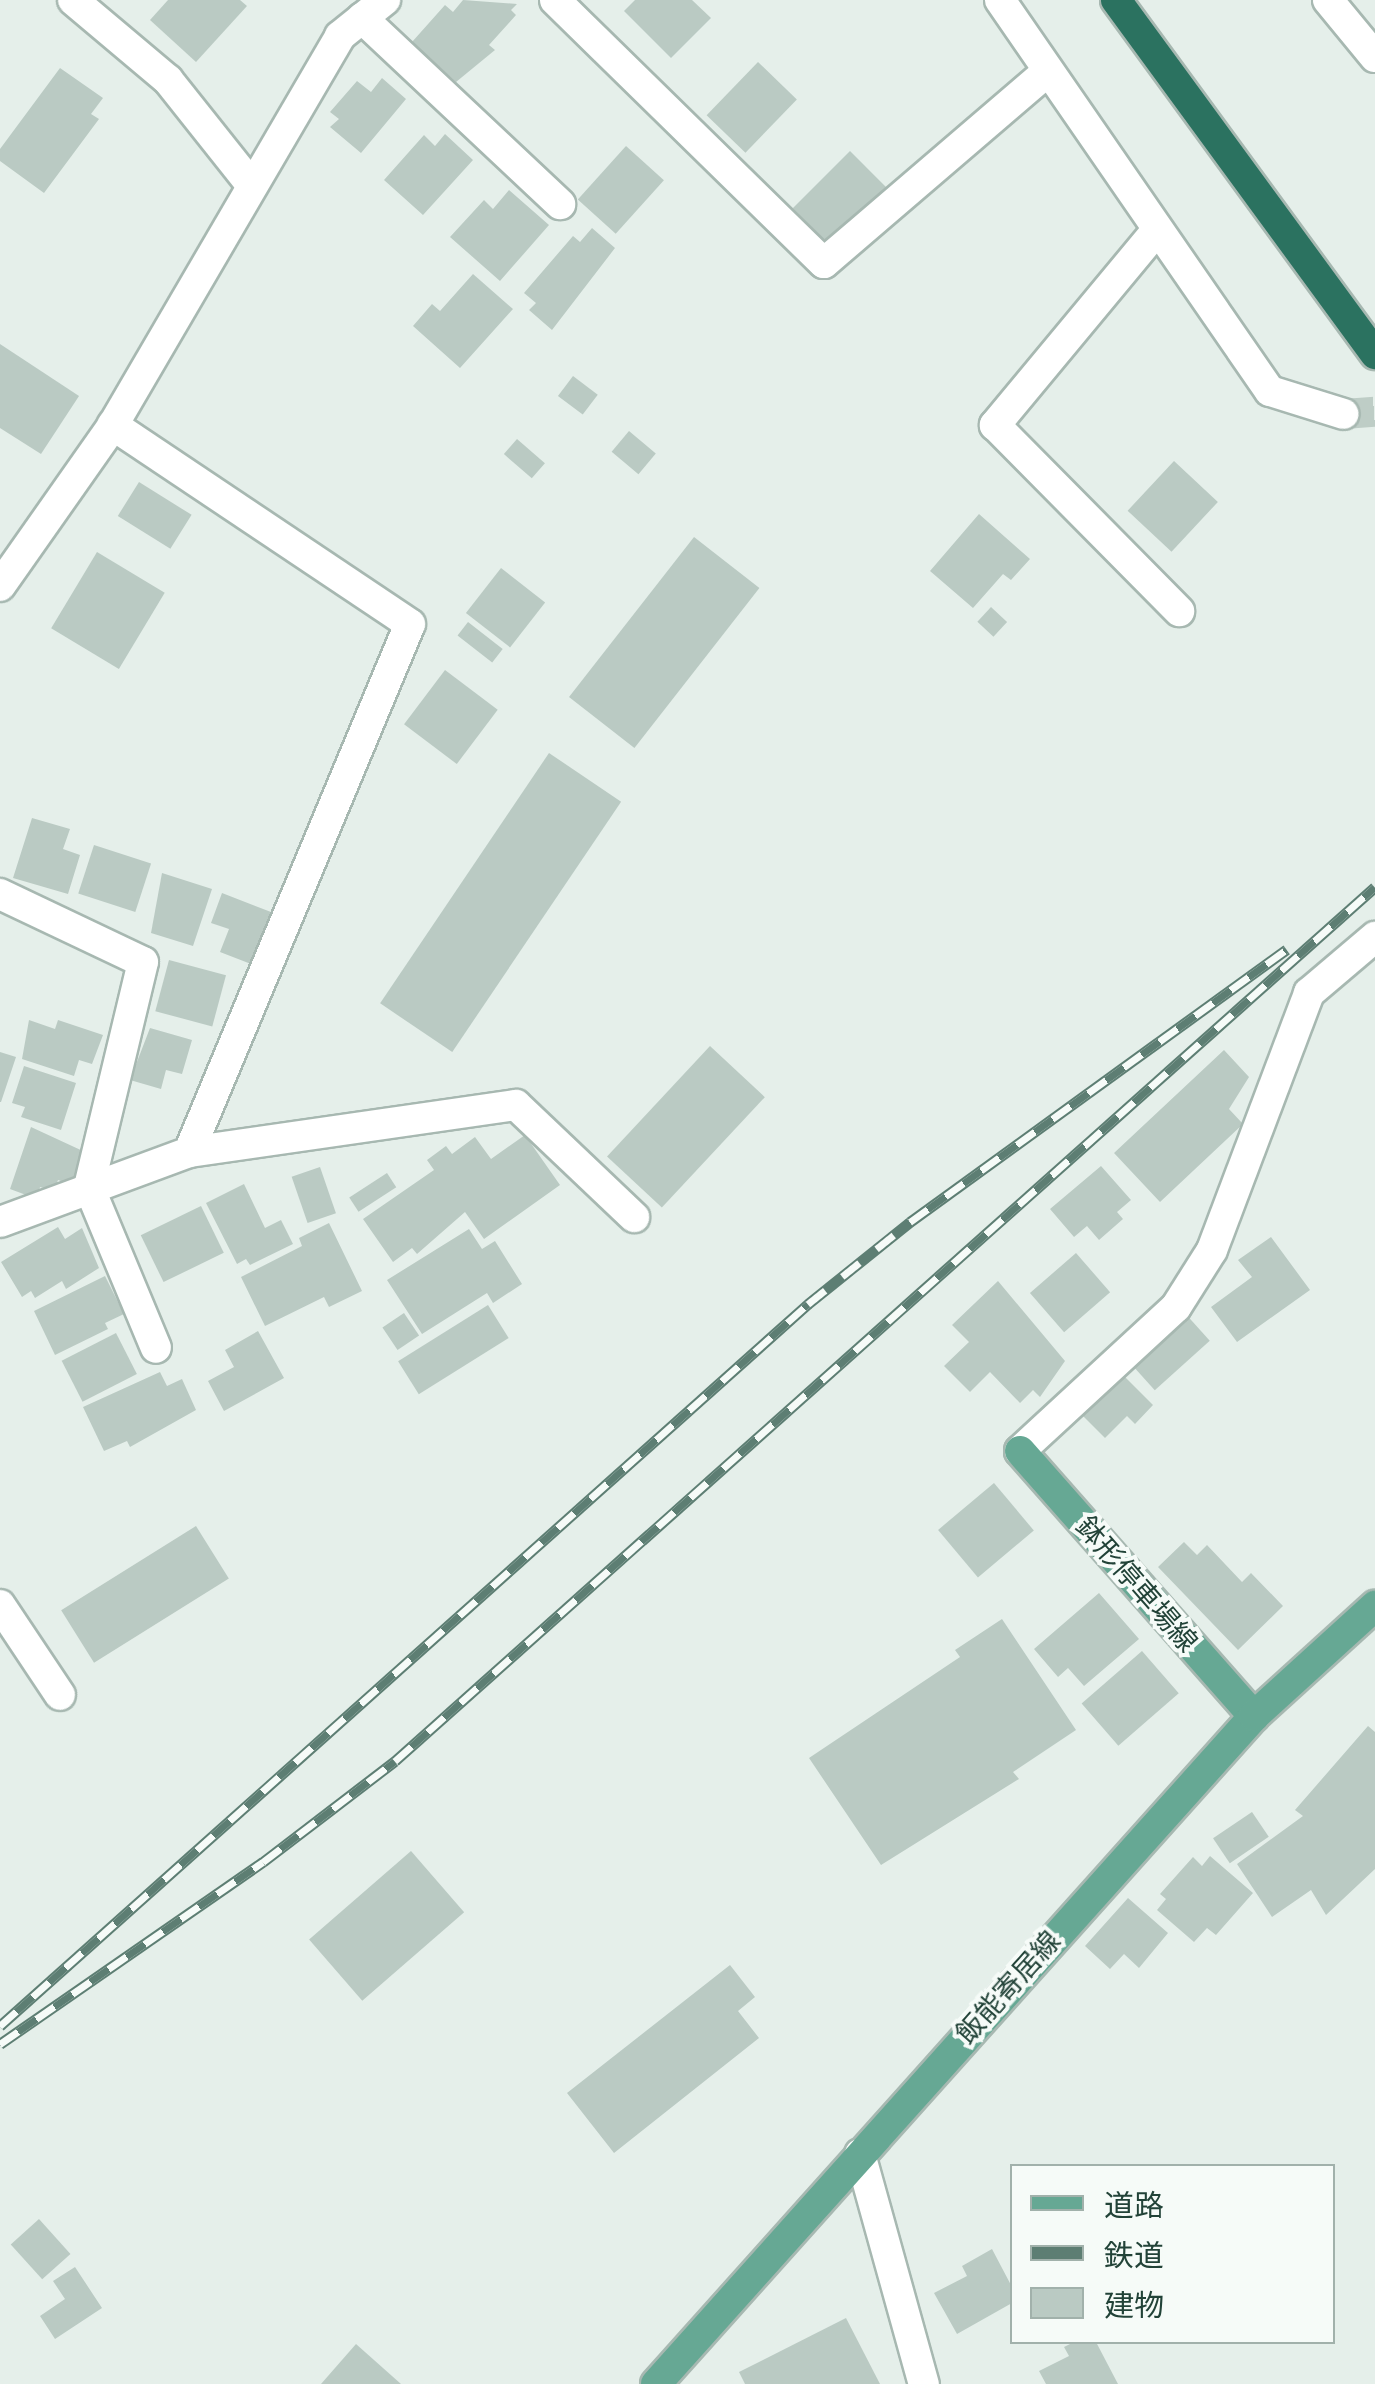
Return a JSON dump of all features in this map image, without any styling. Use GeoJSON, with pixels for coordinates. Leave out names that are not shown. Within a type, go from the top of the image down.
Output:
{"type":"FeatureCollection","features":[{"type":"Feature","properties":{"kind":"highway"},"geometry":{"type":"LineString","coordinates":[[1116,0],[1375,354]]}},
{"type":"Feature","properties":{"kind":"main road","name":"鉢形停車場線"},"geometry":{"type":"LineString","coordinates":[[1020,1451],[1254,1716]]}},
{"type":"Feature","properties":{"kind":"main road","name":"飯能寄居線"},"geometry":{"type":"LineString","coordinates":[[656,2384],[1254,1716],[1375,1606]]}},
{"type":"Feature","properties":{"kind":"street"},"geometry":{"type":"LineString","coordinates":[[73,0],[168,80],[250,183]]}},
{"type":"Feature","properties":{"kind":"street"},"geometry":{"type":"LineString","coordinates":[[555,0],[824,263],[1047,72]]}},
{"type":"Feature","properties":{"kind":"street"},"geometry":{"type":"LineString","coordinates":[[1000,0],[1270,390],[1344,414]]}},
{"type":"Feature","properties":{"kind":"street"},"geometry":{"type":"LineString","coordinates":[[1328,0],[1375,57]]}},
{"type":"Feature","properties":{"kind":"street"},"geometry":{"type":"LineString","coordinates":[[0,586],[113,425],[250,183],[340,36],[374,9],[560,204]]}},
{"type":"Feature","properties":{"kind":"street"},"geometry":{"type":"LineString","coordinates":[[1157,230],[995,425],[1178,611]]}},
{"type":"Feature","properties":{"kind":"street"},"geometry":{"type":"LineString","coordinates":[[113,425],[410,624],[189,1152]]}},
{"type":"Feature","properties":{"kind":"street"},"geometry":{"type":"LineString","coordinates":[[0,894],[143,962],[89,1187],[156,1348]]}},
{"type":"Feature","properties":{"kind":"street"},"geometry":{"type":"LineString","coordinates":[[1020,1451],[1176,1306],[1212,1250],[1310,993],[1375,937]]}},
{"type":"Feature","properties":{"kind":"street"},"geometry":{"type":"LineString","coordinates":[[0,1222],[189,1152],[516,1105],[634,1217]]}},
{"type":"Feature","properties":{"kind":"street"},"geometry":{"type":"LineString","coordinates":[[0,1605],[60,1694]]}},
{"type":"Feature","properties":{"kind":"street"},"geometry":{"type":"LineString","coordinates":[[860,2154],[924,2384]]}},
{"type":"Feature","properties":{"kind":"building"},"geometry":{"type":"Polygon","coordinates":[[[168,0],[240,0],[247,6],[196,62],[150,20],[168,0]]]}},
{"type":"Feature","properties":{"kind":"building"},"geometry":{"type":"Polygon","coordinates":[[[463,0],[517,4],[511,10],[516,15],[489,45],[495,50],[456,82],[412,42],[445,5],[453,12],[463,0]]]}},
{"type":"Feature","properties":{"kind":"building"},"geometry":{"type":"Polygon","coordinates":[[[635,0],[692,0],[711,18],[671,58],[624,11],[635,0]]]}},
{"type":"Feature","properties":{"kind":"building"},"geometry":{"type":"Polygon","coordinates":[[[758,62],[797,100],[745,153],[707,115],[758,62]]]}},
{"type":"Feature","properties":{"kind":"building"},"geometry":{"type":"Polygon","coordinates":[[[60,68],[103,98],[91,114],[99,119],[44,193],[0,161],[0,149],[60,68]]]}},
{"type":"Feature","properties":{"kind":"building"},"geometry":{"type":"Polygon","coordinates":[[[382,78],[406,99],[361,153],[330,127],[339,119],[330,112],[357,81],[371,92],[382,78]]]}},
{"type":"Feature","properties":{"kind":"building"},"geometry":{"type":"Polygon","coordinates":[[[445,134],[473,160],[423,215],[384,180],[424,135],[435,146],[445,134]]]}},
{"type":"Feature","properties":{"kind":"building"},"geometry":{"type":"Polygon","coordinates":[[[626,146],[664,180],[616,234],[578,200],[626,146]]]}},
{"type":"Feature","properties":{"kind":"building"},"geometry":{"type":"Polygon","coordinates":[[[850,151],[888,189],[831,246],[793,208],[850,151]]]}},
{"type":"Feature","properties":{"kind":"building"},"geometry":{"type":"Polygon","coordinates":[[[509,190],[549,225],[500,281],[450,237],[484,200],[493,209],[509,190]]]}},
{"type":"Feature","properties":{"kind":"building"},"geometry":{"type":"Polygon","coordinates":[[[592,228],[615,248],[552,330],[529,310],[536,303],[524,293],[573,236],[580,242],[592,228]]]}},
{"type":"Feature","properties":{"kind":"building"},"geometry":{"type":"Polygon","coordinates":[[[473,274],[513,309],[460,368],[413,326],[432,304],[440,311],[473,274]]]}},
{"type":"Feature","properties":{"kind":"building"},"geometry":{"type":"Polygon","coordinates":[[[0,344],[79,396],[41,454],[0,428],[0,344]]]}},
{"type":"Feature","properties":{"kind":"building"},"geometry":{"type":"Polygon","coordinates":[[[573,376],[598,395],[583,415],[558,396],[573,376]]]}},
{"type":"Feature","properties":{"kind":"building"},"geometry":{"type":"Polygon","coordinates":[[[629,431],[656,453],[638,474],[612,452],[629,431]]]}},
{"type":"Feature","properties":{"kind":"building"},"geometry":{"type":"Polygon","coordinates":[[[517,439],[545,463],[532,478],[504,454],[517,439]]]}},
{"type":"Feature","properties":{"kind":"building"},"geometry":{"type":"Polygon","coordinates":[[[1174,461],[1218,502],[1172,552],[1128,511],[1174,461]]]}},
{"type":"Feature","properties":{"kind":"building"},"geometry":{"type":"Polygon","coordinates":[[[139,482],[192,515],[170,549],[118,516],[139,482]]]}},
{"type":"Feature","properties":{"kind":"building"},"geometry":{"type":"Polygon","coordinates":[[[979,514],[1030,559],[1011,580],[1003,574],[973,608],[930,571],[979,514]]]}},
{"type":"Feature","properties":{"kind":"building"},"geometry":{"type":"Polygon","coordinates":[[[694,537],[759,588],[634,748],[569,697],[694,537]]]}},
{"type":"Feature","properties":{"kind":"building"},"geometry":{"type":"Polygon","coordinates":[[[97,552],[165,593],[119,669],[51,628],[97,552]]]}},
{"type":"Feature","properties":{"kind":"building"},"geometry":{"type":"Polygon","coordinates":[[[501,568],[545,602],[510,647],[466,613],[501,568]]]}},
{"type":"Feature","properties":{"kind":"building"},"geometry":{"type":"Polygon","coordinates":[[[991,607],[1007,622],[993,637],[977,622],[991,607]]]}},
{"type":"Feature","properties":{"kind":"building"},"geometry":{"type":"Polygon","coordinates":[[[468,622],[503,649],[492,662],[458,635],[468,622]]]}},
{"type":"Feature","properties":{"kind":"building"},"geometry":{"type":"Polygon","coordinates":[[[445,670],[498,710],[457,764],[404,724],[445,670]]]}},
{"type":"Feature","properties":{"kind":"building"},"geometry":{"type":"Polygon","coordinates":[[[549,753],[621,802],[452,1052],[380,1003],[549,753]]]}},
{"type":"Feature","properties":{"kind":"building"},"geometry":{"type":"Polygon","coordinates":[[[32,818],[70,829],[63,849],[80,855],[68,894],[13,878],[32,818]]]}},
{"type":"Feature","properties":{"kind":"building"},"geometry":{"type":"Polygon","coordinates":[[[94,845],[151,864],[135,912],[78,894],[94,845]]]}},
{"type":"Feature","properties":{"kind":"building"},"geometry":{"type":"Polygon","coordinates":[[[162,873],[212,889],[193,946],[151,933],[162,873]]]}},
{"type":"Feature","properties":{"kind":"building"},"geometry":{"type":"Polygon","coordinates":[[[222,893],[271,912],[251,964],[220,952],[229,929],[211,923],[222,893]]]}},
{"type":"Feature","properties":{"kind":"building"},"geometry":{"type":"Polygon","coordinates":[[[169,960],[226,975],[212,1026],[155,1011],[169,960]]]}},
{"type":"Feature","properties":{"kind":"building"},"geometry":{"type":"Polygon","coordinates":[[[29,1020],[55,1029],[58,1020],[103,1035],[92,1064],[79,1060],[74,1076],[22,1059],[29,1020]]]}},
{"type":"Feature","properties":{"kind":"building"},"geometry":{"type":"Polygon","coordinates":[[[150,1028],[192,1040],[182,1074],[166,1070],[161,1089],[130,1080],[150,1028]]]}},
{"type":"Feature","properties":{"kind":"building"},"geometry":{"type":"Polygon","coordinates":[[[710,1046],[765,1097],[662,1208],[607,1156],[710,1046]]]}},
{"type":"Feature","properties":{"kind":"building"},"geometry":{"type":"Polygon","coordinates":[[[1224,1050],[1249,1077],[1229,1109],[1243,1124],[1160,1202],[1114,1153],[1224,1050]]]}},
{"type":"Feature","properties":{"kind":"building"},"geometry":{"type":"Polygon","coordinates":[[[0,1052],[16,1057],[1,1102],[0,1102],[0,1052]]]}},
{"type":"Feature","properties":{"kind":"building"},"geometry":{"type":"Polygon","coordinates":[[[24,1066],[76,1083],[61,1130],[21,1117],[25,1107],[12,1103],[24,1066]]]}},
{"type":"Feature","properties":{"kind":"building"},"geometry":{"type":"Polygon","coordinates":[[[31,1127],[85,1152],[75,1186],[58,1180],[54,1191],[40,1187],[37,1199],[10,1189],[31,1127]]]}},
{"type":"Feature","properties":{"kind":"building"},"geometry":{"type":"Polygon","coordinates":[[[525,1135],[560,1185],[484,1239],[465,1212],[417,1254],[412,1248],[393,1262],[363,1219],[434,1170],[427,1160],[446,1146],[452,1154],[475,1137],[491,1159],[525,1135]]]}},
{"type":"Feature","properties":{"kind":"building"},"geometry":{"type":"Polygon","coordinates":[[[1101,1166],[1131,1200],[1117,1212],[1123,1219],[1099,1240],[1087,1226],[1074,1237],[1050,1209],[1101,1166]]]}},
{"type":"Feature","properties":{"kind":"building"},"geometry":{"type":"Polygon","coordinates":[[[320,1167],[336,1213],[308,1223],[292,1177],[320,1167]]]}},
{"type":"Feature","properties":{"kind":"building"},"geometry":{"type":"Polygon","coordinates":[[[387,1173],[396,1187],[359,1212],[349,1198],[387,1173]]]}},
{"type":"Feature","properties":{"kind":"building"},"geometry":{"type":"Polygon","coordinates":[[[244,1184],[265,1228],[281,1220],[293,1244],[250,1265],[246,1259],[237,1264],[206,1203],[244,1184]]]}},
{"type":"Feature","properties":{"kind":"building"},"geometry":{"type":"Polygon","coordinates":[[[201,1206],[224,1253],[164,1282],[141,1235],[201,1206]]]}},
{"type":"Feature","properties":{"kind":"building"},"geometry":{"type":"Polygon","coordinates":[[[329,1223],[362,1291],[329,1307],[324,1297],[265,1326],[241,1277],[302,1246],[299,1238],[329,1223]]]}},
{"type":"Feature","properties":{"kind":"building"},"geometry":{"type":"Polygon","coordinates":[[[58,1227],[65,1239],[82,1228],[99,1268],[66,1289],[62,1281],[35,1298],[31,1291],[22,1297],[1,1262],[58,1227]]]}},
{"type":"Feature","properties":{"kind":"building"},"geometry":{"type":"Polygon","coordinates":[[[469,1229],[482,1249],[495,1241],[522,1284],[493,1303],[487,1293],[422,1334],[387,1280],[469,1229]]]}},
{"type":"Feature","properties":{"kind":"building"},"geometry":{"type":"Polygon","coordinates":[[[1271,1237],[1310,1290],[1237,1342],[1211,1307],[1252,1277],[1238,1260],[1271,1237]]]}},
{"type":"Feature","properties":{"kind":"building"},"geometry":{"type":"Polygon","coordinates":[[[1076,1253],[1110,1292],[1064,1332],[1030,1293],[1076,1253]]]}},
{"type":"Feature","properties":{"kind":"building"},"geometry":{"type":"Polygon","coordinates":[[[105,1276],[124,1314],[105,1323],[108,1329],[55,1355],[34,1311],[105,1276]]]}},
{"type":"Feature","properties":{"kind":"building"},"geometry":{"type":"Polygon","coordinates":[[[998,1281],[1065,1361],[1040,1397],[1033,1390],[1020,1403],[990,1372],[970,1392],[944,1366],[969,1342],[952,1325],[998,1281]]]}},
{"type":"Feature","properties":{"kind":"building"},"geometry":{"type":"Polygon","coordinates":[[[488,1305],[509,1338],[419,1394],[398,1361],[488,1305]]]}},
{"type":"Feature","properties":{"kind":"building"},"geometry":{"type":"Polygon","coordinates":[[[1183,1311],[1210,1341],[1155,1390],[1128,1361],[1183,1311]]]}},
{"type":"Feature","properties":{"kind":"building"},"geometry":{"type":"Polygon","coordinates":[[[404,1313],[419,1335],[398,1350],[382,1328],[404,1313]]]}},
{"type":"Feature","properties":{"kind":"building"},"geometry":{"type":"Polygon","coordinates":[[[258,1331],[284,1378],[224,1411],[208,1381],[234,1367],[225,1350],[258,1331]]]}},
{"type":"Feature","properties":{"kind":"building"},"geometry":{"type":"Polygon","coordinates":[[[116,1333],[137,1374],[83,1402],[62,1361],[116,1333]]]}},
{"type":"Feature","properties":{"kind":"building"},"geometry":{"type":"Polygon","coordinates":[[[160,1372],[167,1386],[182,1379],[196,1410],[130,1447],[127,1441],[104,1451],[83,1407],[160,1372]]]}},
{"type":"Feature","properties":{"kind":"building"},"geometry":{"type":"Polygon","coordinates":[[[1122,1374],[1153,1405],[1135,1424],[1127,1416],[1105,1438],[1082,1415],[1122,1374]]]}},
{"type":"Feature","properties":{"kind":"building"},"geometry":{"type":"Polygon","coordinates":[[[994,1483],[1034,1530],[978,1577],[938,1530],[994,1483]]]}},
{"type":"Feature","properties":{"kind":"building"},"geometry":{"type":"Polygon","coordinates":[[[196,1526],[229,1579],[94,1663],[61,1610],[196,1526]]]}},
{"type":"Feature","properties":{"kind":"building"},"geometry":{"type":"Polygon","coordinates":[[[1184,1542],[1197,1555],[1207,1545],[1242,1582],[1251,1573],[1283,1606],[1238,1650],[1158,1567],[1184,1542]]]}},
{"type":"Feature","properties":{"kind":"building"},"geometry":{"type":"Polygon","coordinates":[[[1099,1593],[1139,1639],[1084,1686],[1068,1668],[1058,1677],[1034,1649],[1099,1593]]]}},
{"type":"Feature","properties":{"kind":"building"},"geometry":{"type":"Polygon","coordinates":[[[1002,1619],[1076,1730],[1013,1772],[1019,1779],[881,1865],[809,1758],[960,1657],[955,1650],[1002,1619]]]}},
{"type":"Feature","properties":{"kind":"building"},"geometry":{"type":"Polygon","coordinates":[[[1142,1651],[1179,1693],[1118,1746],[1082,1703],[1142,1651]]]}},
{"type":"Feature","properties":{"kind":"building"},"geometry":{"type":"Polygon","coordinates":[[[1368,1726],[1375,1732],[1375,1869],[1326,1915],[1311,1890],[1272,1917],[1237,1864],[1303,1816],[1295,1810],[1368,1726]]]}},
{"type":"Feature","properties":{"kind":"building"},"geometry":{"type":"Polygon","coordinates":[[[1252,1812],[1269,1837],[1230,1863],[1213,1838],[1252,1812]]]}},
{"type":"Feature","properties":{"kind":"building"},"geometry":{"type":"Polygon","coordinates":[[[411,1851],[464,1912],[362,2001],[309,1940],[411,1851]]]}},
{"type":"Feature","properties":{"kind":"building"},"geometry":{"type":"Polygon","coordinates":[[[1210,1856],[1253,1893],[1216,1935],[1207,1928],[1194,1942],[1157,1910],[1166,1899],[1160,1894],[1193,1857],[1202,1866],[1210,1856]]]}},
{"type":"Feature","properties":{"kind":"building"},"geometry":{"type":"Polygon","coordinates":[[[1128,1898],[1168,1933],[1139,1968],[1124,1954],[1110,1969],[1085,1946],[1128,1898]]]}},
{"type":"Feature","properties":{"kind":"building"},"geometry":{"type":"Polygon","coordinates":[[[730,1965],[755,1997],[738,2011],[759,2038],[614,2153],[567,2093],[730,1965]]]}},
{"type":"Feature","properties":{"kind":"building"},"geometry":{"type":"Polygon","coordinates":[[[39,2219],[70,2254],[42,2279],[11,2244],[39,2219]]]}},
{"type":"Feature","properties":{"kind":"building"},"geometry":{"type":"Polygon","coordinates":[[[992,2249],[1010,2283],[1010,2304],[957,2334],[934,2293],[967,2276],[962,2266],[992,2249]]]}},
{"type":"Feature","properties":{"kind":"building"},"geometry":{"type":"Polygon","coordinates":[[[75,2267],[102,2308],[55,2339],[40,2316],[65,2299],[53,2281],[75,2267]]]}},
{"type":"Feature","properties":{"kind":"building"},"geometry":{"type":"Polygon","coordinates":[[[846,2318],[880,2384],[745,2384],[739,2372],[846,2318]]]}},
{"type":"Feature","properties":{"kind":"building"},"geometry":{"type":"Polygon","coordinates":[[[356,2344],[401,2384],[321,2384],[356,2344]]]}},
{"type":"Feature","properties":{"kind":"building"},"geometry":{"type":"Polygon","coordinates":[[[1097,2344],[1118,2384],[1046,2384],[1039,2371],[1069,2356],[1064,2347],[1097,2344]]]}},
{"type":"Feature","properties":{"kind":"tunnel"},"geometry":{"type":"LineString","coordinates":[[1344,414],[1375,412]]}},
{"type":"Feature","properties":{"kind":"railway"},"geometry":{"type":"LineString","coordinates":[[0,2044],[263,1862],[395,1761],[1375,887]]}},
{"type":"Feature","properties":{"kind":"railway"},"geometry":{"type":"LineString","coordinates":[[0,2026],[808,1304],[910,1222],[1287,949]]}}]}
